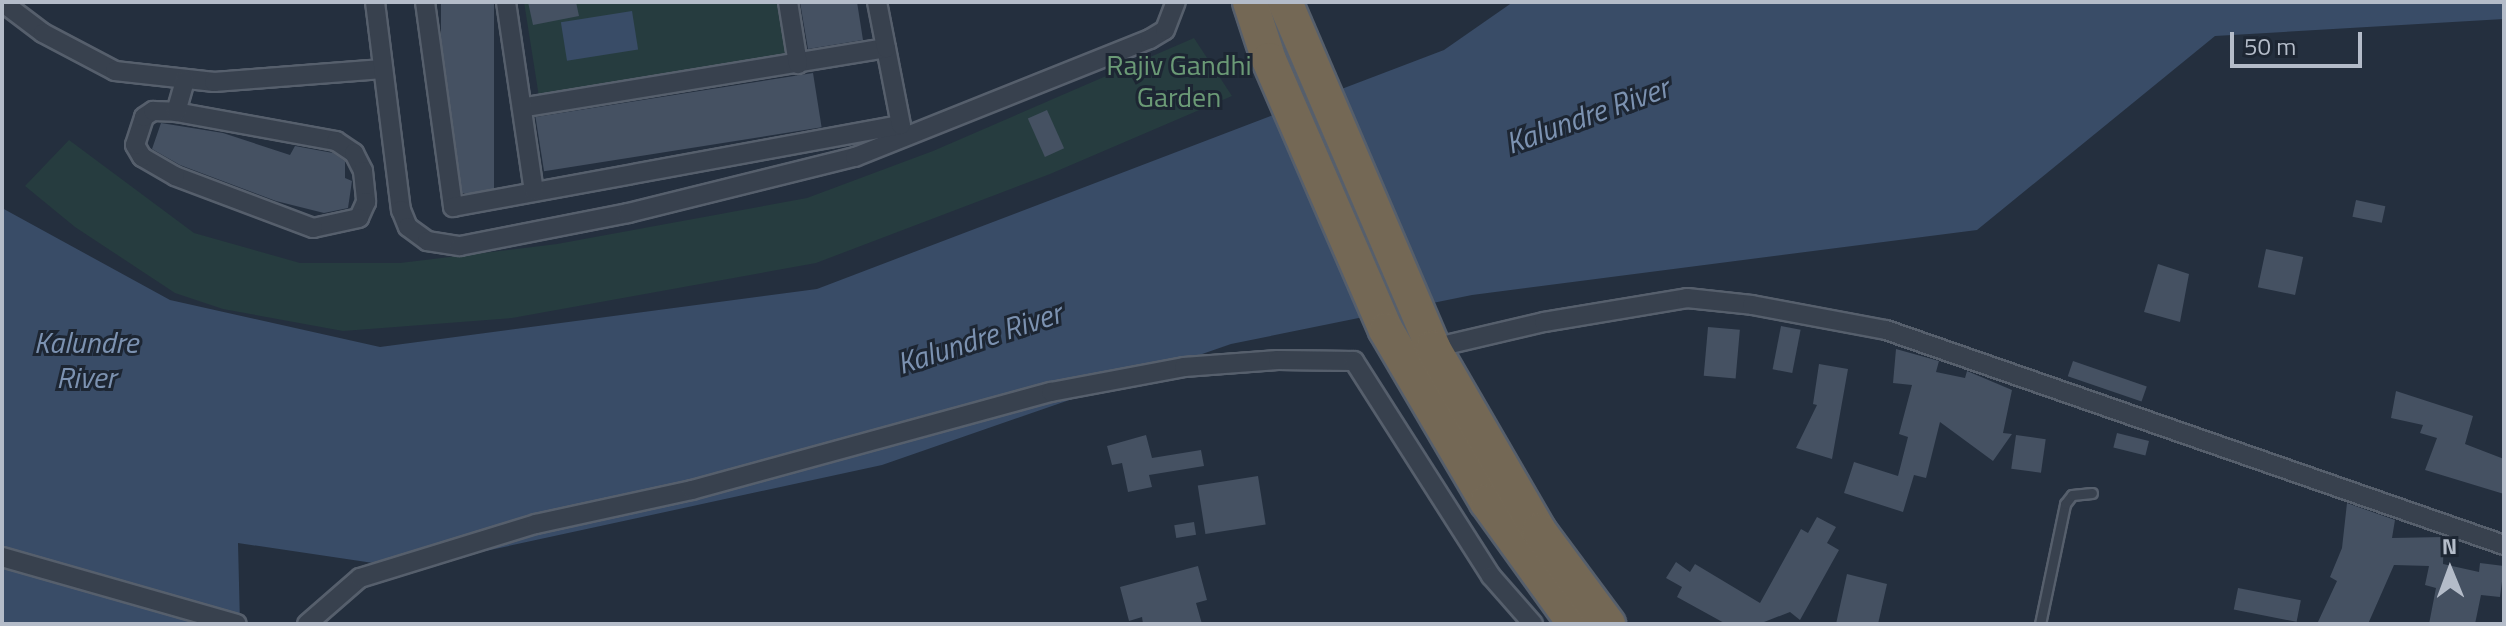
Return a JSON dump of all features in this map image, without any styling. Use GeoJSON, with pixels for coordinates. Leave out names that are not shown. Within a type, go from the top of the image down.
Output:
{"type":"FeatureCollection","features":[{"type":"Feature","properties":{"kind":"highway"},"geometry":{"type":"LineString","coordinates":[[1250,2],[1269,60],[1386,330],[1487,502],[1575,624]]}},
{"type":"Feature","properties":{"kind":"highway"},"geometry":{"type":"LineString","coordinates":[[1285,2],[1300,47],[1433,348],[1539,531],[1608,624]]}},
{"type":"Feature","properties":{"kind":"street"},"geometry":{"type":"LineString","coordinates":[[2,2],[43,33],[115,71],[214,82],[382,69]]}},
{"type":"Feature","properties":{"kind":"street"},"geometry":{"type":"LineString","coordinates":[[375,2],[401,210],[408,227],[427,241],[460,246],[628,213],[855,157],[1150,39],[1165,30],[1176,2]]}},
{"type":"Feature","properties":{"kind":"street"},"geometry":{"type":"LineString","coordinates":[[425,2],[453,207],[901,125],[877,2]]}},
{"type":"Feature","properties":{"kind":"street"},"geometry":{"type":"LineString","coordinates":[[506,2],[524,107],[534,191]]}},
{"type":"Feature","properties":{"kind":"street"},"geometry":{"type":"LineString","coordinates":[[788,2],[798,64]]}},
{"type":"Feature","properties":{"kind":"street"},"geometry":{"type":"LineString","coordinates":[[524,107],[886,48]]}},
{"type":"Feature","properties":{"kind":"street"},"geometry":{"type":"LineString","coordinates":[[176,112],[185,80]]}},
{"type":"Feature","properties":{"kind":"street"},"geometry":{"type":"LineString","coordinates":[[153,111],[176,112],[336,141],[354,153],[363,171],[366,202],[359,218],[313,228],[175,176],[142,157],[135,145],[144,117],[153,111]]}},
{"type":"Feature","properties":{"kind":"street"},"geometry":{"type":"LineString","coordinates":[[1433,348],[1544,322],[1687,298],[1767,307],[1886,330],[2504,545]]}},
{"type":"Feature","properties":{"kind":"street"},"geometry":{"type":"LineString","coordinates":[[307,624],[360,578],[536,524],[692,490],[1051,392],[1184,367],[1278,360],[1354,361],[1491,576],[1533,624]]}},
{"type":"Feature","properties":{"kind":"street"},"geometry":{"type":"LineString","coordinates":[[2,557],[237,624]]}},
{"type":"Feature","properties":{"kind":"lane"},"geometry":{"type":"LineString","coordinates":[[2040,624],[2065,504],[2072,495],[2092,493]]}},
{"type":"Feature","properties":{"kind":"green space"},"geometry":{"type":"Polygon","coordinates":[[[524,2],[777,2],[786,58],[539,97],[524,2]]]}},
{"type":"Feature","properties":{"kind":"green space","name":"Rajiv Gandhi Garden"},"geometry":{"type":"Polygon","coordinates":[[[1194,38],[1232,96],[1050,174],[816,263],[512,318],[343,331],[223,309],[175,293],[75,227],[25,186],[69,140],[194,233],[300,263],[400,263],[557,244],[807,198],[933,151],[1194,38]]]}},
{"type":"Feature","properties":{"kind":"water","name":"Kalundre River"},"geometry":{"type":"Polygon","coordinates":[[[1513,2],[2504,2],[2504,19],[2215,36],[1977,230],[1472,295],[1231,344],[882,465],[407,568],[238,543],[240,624],[2,624],[2,208],[170,300],[380,347],[817,289],[1444,50],[1513,2]]]}},
{"type":"Feature","properties":{"kind":"water"},"geometry":{"type":"Polygon","coordinates":[[[632,11],[638,50],[567,61],[561,22],[632,11]]]}},
{"type":"Feature","properties":{"kind":"building"},"geometry":{"type":"Polygon","coordinates":[[[441,2],[494,2],[494,193],[441,193],[441,2]]]}},
{"type":"Feature","properties":{"kind":"building"},"geometry":{"type":"Polygon","coordinates":[[[528,2],[576,2],[579,16],[533,25],[528,2]]]}},
{"type":"Feature","properties":{"kind":"building"},"geometry":{"type":"Polygon","coordinates":[[[800,2],[857,2],[863,40],[808,49],[800,2]]]}},
{"type":"Feature","properties":{"kind":"building"},"geometry":{"type":"Polygon","coordinates":[[[813,73],[822,127],[544,171],[535,117],[813,73]]]}},
{"type":"Feature","properties":{"kind":"building"},"geometry":{"type":"Polygon","coordinates":[[[1047,110],[1064,148],[1045,157],[1028,119],[1047,110]]]}},
{"type":"Feature","properties":{"kind":"building"},"geometry":{"type":"Polygon","coordinates":[[[161,123],[223,133],[290,155],[295,146],[333,153],[345,161],[345,178],[352,181],[348,208],[324,213],[276,201],[180,165],[152,149],[161,123]]]}},
{"type":"Feature","properties":{"kind":"building"},"geometry":{"type":"Polygon","coordinates":[[[2356,200],[2385,206],[2382,223],[2352,217],[2356,200]]]}},
{"type":"Feature","properties":{"kind":"building"},"geometry":{"type":"Polygon","coordinates":[[[2266,249],[2303,257],[2295,295],[2258,287],[2266,249]]]}},
{"type":"Feature","properties":{"kind":"building"},"geometry":{"type":"Polygon","coordinates":[[[2158,264],[2189,274],[2180,322],[2144,312],[2158,264]]]}},
{"type":"Feature","properties":{"kind":"building"},"geometry":{"type":"Polygon","coordinates":[[[1781,326],[1801,330],[1792,373],[1773,369],[1781,326]]]}},
{"type":"Feature","properties":{"kind":"building"},"geometry":{"type":"Polygon","coordinates":[[[1708,327],[1740,330],[1736,379],[1704,376],[1708,327]]]}},
{"type":"Feature","properties":{"kind":"building"},"geometry":{"type":"Polygon","coordinates":[[[1896,349],[1939,361],[1936,372],[1965,378],[1967,371],[2012,390],[2003,433],[2012,434],[1993,461],[1940,422],[1926,478],[1914,475],[1903,512],[1844,493],[1854,462],[1898,476],[1908,437],[1899,434],[1912,385],[1893,383],[1896,349]]]}},
{"type":"Feature","properties":{"kind":"building"},"geometry":{"type":"Polygon","coordinates":[[[2073,361],[2147,386],[2142,402],[2068,376],[2073,361]]]}},
{"type":"Feature","properties":{"kind":"building"},"geometry":{"type":"Polygon","coordinates":[[[1819,364],[1848,369],[1832,459],[1796,448],[1817,405],[1813,404],[1819,364]]]}},
{"type":"Feature","properties":{"kind":"building"},"geometry":{"type":"Polygon","coordinates":[[[2396,391],[2473,416],[2465,444],[2504,459],[2504,494],[2425,470],[2437,438],[2420,433],[2423,425],[2391,418],[2396,391]]]}},
{"type":"Feature","properties":{"kind":"building"},"geometry":{"type":"Polygon","coordinates":[[[2117,433],[2149,441],[2145,456],[2113,448],[2117,433]]]}},
{"type":"Feature","properties":{"kind":"building"},"geometry":{"type":"Polygon","coordinates":[[[1146,435],[1152,458],[1201,450],[1204,466],[1149,475],[1152,487],[1128,492],[1122,463],[1112,465],[1107,446],[1146,435]]]}},
{"type":"Feature","properties":{"kind":"building"},"geometry":{"type":"Polygon","coordinates":[[[2016,435],[2046,439],[2041,473],[2011,469],[2016,435]]]}},
{"type":"Feature","properties":{"kind":"building"},"geometry":{"type":"Polygon","coordinates":[[[1258,476],[1266,524],[1205,534],[1198,486],[1258,476]]]}},
{"type":"Feature","properties":{"kind":"building"},"geometry":{"type":"Polygon","coordinates":[[[2347,503],[2395,520],[2392,538],[2444,537],[2443,564],[2479,572],[2480,563],[2504,566],[2500,597],[2481,595],[2475,624],[2429,624],[2436,588],[2425,585],[2429,566],[2394,565],[2368,624],[2317,624],[2337,581],[2330,577],[2342,548],[2347,503]]]}},
{"type":"Feature","properties":{"kind":"building"},"geometry":{"type":"Polygon","coordinates":[[[1817,517],[1836,527],[1827,543],[1839,550],[1800,620],[1790,612],[1759,624],[1726,624],[1677,597],[1682,587],[1666,578],[1676,562],[1690,572],[1695,564],[1760,603],[1801,529],[1808,533],[1817,517]]]}},
{"type":"Feature","properties":{"kind":"building"},"geometry":{"type":"Polygon","coordinates":[[[1194,522],[1196,535],[1176,538],[1174,525],[1194,522]]]}},
{"type":"Feature","properties":{"kind":"building"},"geometry":{"type":"Polygon","coordinates":[[[1198,566],[1207,600],[1196,603],[1202,624],[1143,624],[1142,617],[1129,621],[1120,587],[1198,566]]]}},
{"type":"Feature","properties":{"kind":"building"},"geometry":{"type":"Polygon","coordinates":[[[1847,574],[1887,584],[1878,624],[1836,624],[1847,574]]]}},
{"type":"Feature","properties":{"kind":"building"},"geometry":{"type":"Polygon","coordinates":[[[2238,588],[2301,600],[2297,622],[2234,610],[2238,588]]]}}]}
